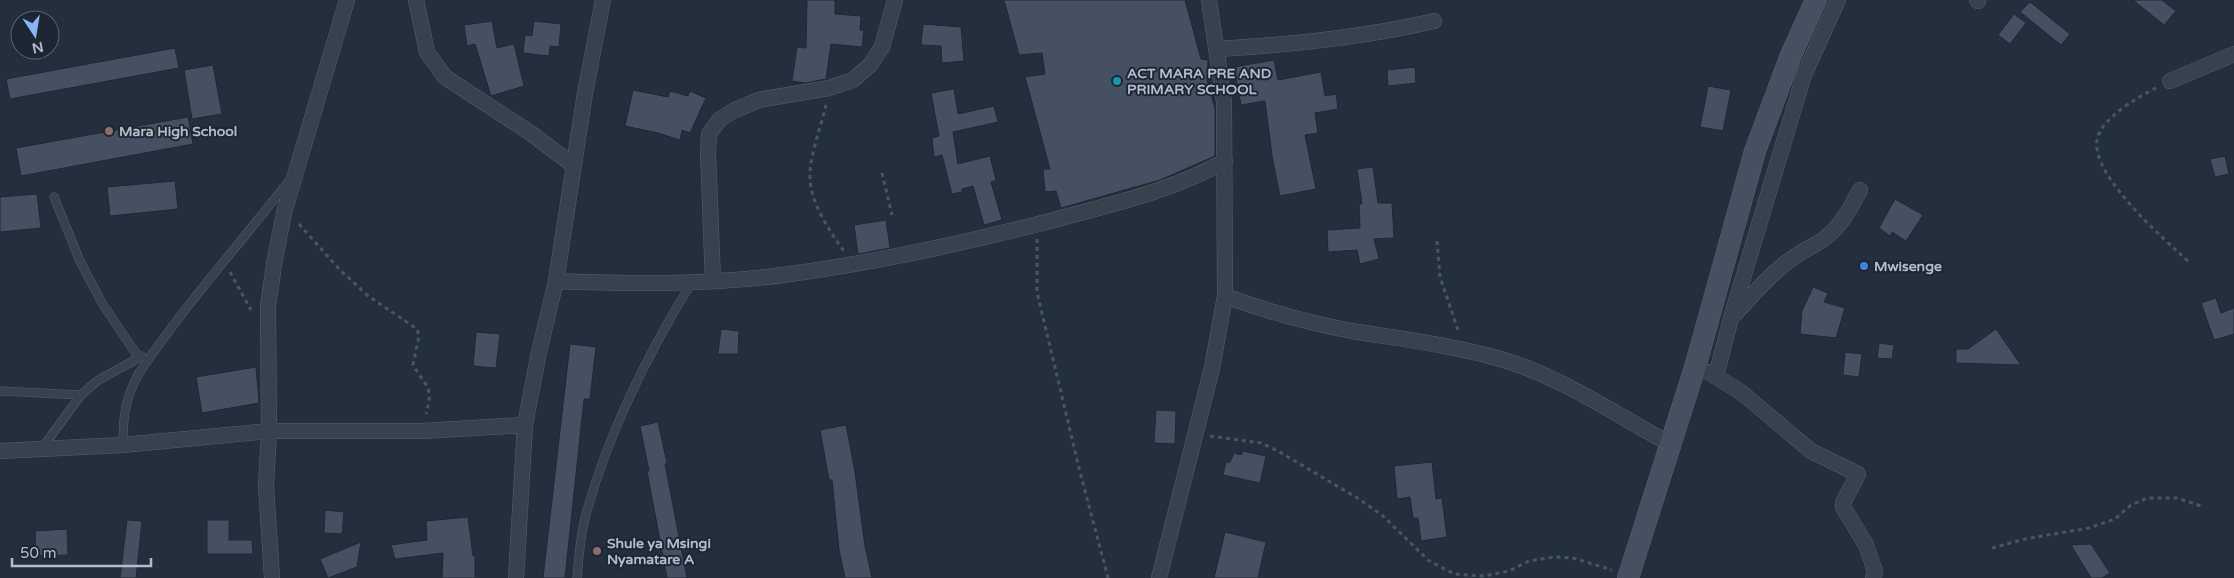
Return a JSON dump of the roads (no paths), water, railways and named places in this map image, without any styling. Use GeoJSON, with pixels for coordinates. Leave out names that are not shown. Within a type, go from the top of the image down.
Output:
{"type":"FeatureCollection","features":[{"type":"Feature","properties":{"kind":"main road"},"geometry":{"type":"LineString","coordinates":[[1629,577],[1696,364],[1755,151],[1791,55],[1816,0]]}},
{"type":"Feature","properties":{"kind":"street"},"geometry":{"type":"LineString","coordinates":[[272,578],[266,486],[269,431],[268,306],[274,258],[294,175],[347,0]]}},
{"type":"Feature","properties":{"kind":"street"},"geometry":{"type":"LineString","coordinates":[[416,0],[427,52],[446,77],[532,134],[573,165]]}},
{"type":"Feature","properties":{"kind":"street"},"geometry":{"type":"LineString","coordinates":[[516,578],[525,425],[539,352],[556,281],[585,93],[603,0]]}},
{"type":"Feature","properties":{"kind":"street"},"geometry":{"type":"LineString","coordinates":[[714,281],[708,153],[709,134],[720,119],[760,100],[829,88],[853,80],[870,65],[882,47],[895,0]]}},
{"type":"Feature","properties":{"kind":"street"},"geometry":{"type":"LineString","coordinates":[[1159,578],[1212,368],[1224,296],[1224,102],[1209,0]]}},
{"type":"Feature","properties":{"kind":"street"},"geometry":{"type":"LineString","coordinates":[[1716,376],[1731,318],[1804,75],[1838,0]]}},
{"type":"Feature","properties":{"kind":"street"},"geometry":{"type":"LineString","coordinates":[[1216,49],[1291,45],[1343,39],[1434,21]]}},
{"type":"Feature","properties":{"kind":"street"},"geometry":{"type":"LineString","coordinates":[[2170,81],[2234,54]]}},
{"type":"Feature","properties":{"kind":"street"},"geometry":{"type":"LineString","coordinates":[[556,281],[627,284],[714,281],[782,275],[864,262],[1038,224],[1152,193],[1200,175],[1225,161]]}},
{"type":"Feature","properties":{"kind":"street"},"geometry":{"type":"LineString","coordinates":[[1731,318],[1778,269],[1806,248],[1816,244],[1841,222],[1860,190]]}},
{"type":"Feature","properties":{"kind":"street"},"geometry":{"type":"LineString","coordinates":[[1224,296],[1273,313],[1350,330],[1469,351],[1500,359],[1544,376],[1595,401],[1670,444]]}},
{"type":"Feature","properties":{"kind":"street"},"geometry":{"type":"LineString","coordinates":[[1696,364],[1741,392],[1810,451],[1858,474],[1843,503],[1843,507],[1866,544],[1875,571],[1873,578]]}},
{"type":"Feature","properties":{"kind":"street"},"geometry":{"type":"LineString","coordinates":[[0,451],[123,445],[269,431],[422,430],[525,425]]}},
{"type":"Feature","properties":{"kind":"lane"},"geometry":{"type":"LineString","coordinates":[[123,445],[124,410],[128,392],[156,348],[222,262],[260,219],[294,175]]}},
{"type":"Feature","properties":{"kind":"lane"},"geometry":{"type":"LineString","coordinates":[[54,197],[80,261],[102,303],[139,358]]}},
{"type":"Feature","properties":{"kind":"lane"},"geometry":{"type":"LineString","coordinates":[[577,578],[585,520],[602,460],[646,366],[672,315],[692,282]]}},
{"type":"Feature","properties":{"kind":"lane"},"geometry":{"type":"LineString","coordinates":[[42,448],[81,395],[97,381],[156,348]]}},
{"type":"Feature","properties":{"kind":"lane"},"geometry":{"type":"LineString","coordinates":[[0,391],[81,395]]}},
{"type":"Feature","properties":{"kind":"place","name":"ACT MARA PRE AND PRIMARY SCHOOL"},"geometry":{"type":"Point","coordinates":[1117,81]}},
{"type":"Feature","properties":{"kind":"place","name":"Mara High School"},"geometry":{"type":"Point","coordinates":[109,131]}},
{"type":"Feature","properties":{"kind":"place","name":"Mwisenge"},"geometry":{"type":"Point","coordinates":[1864,266]}},
{"type":"Feature","properties":{"kind":"place","name":"Shule ya Msingi Nyamatare A"},"geometry":{"type":"Point","coordinates":[597,551]}}]}
